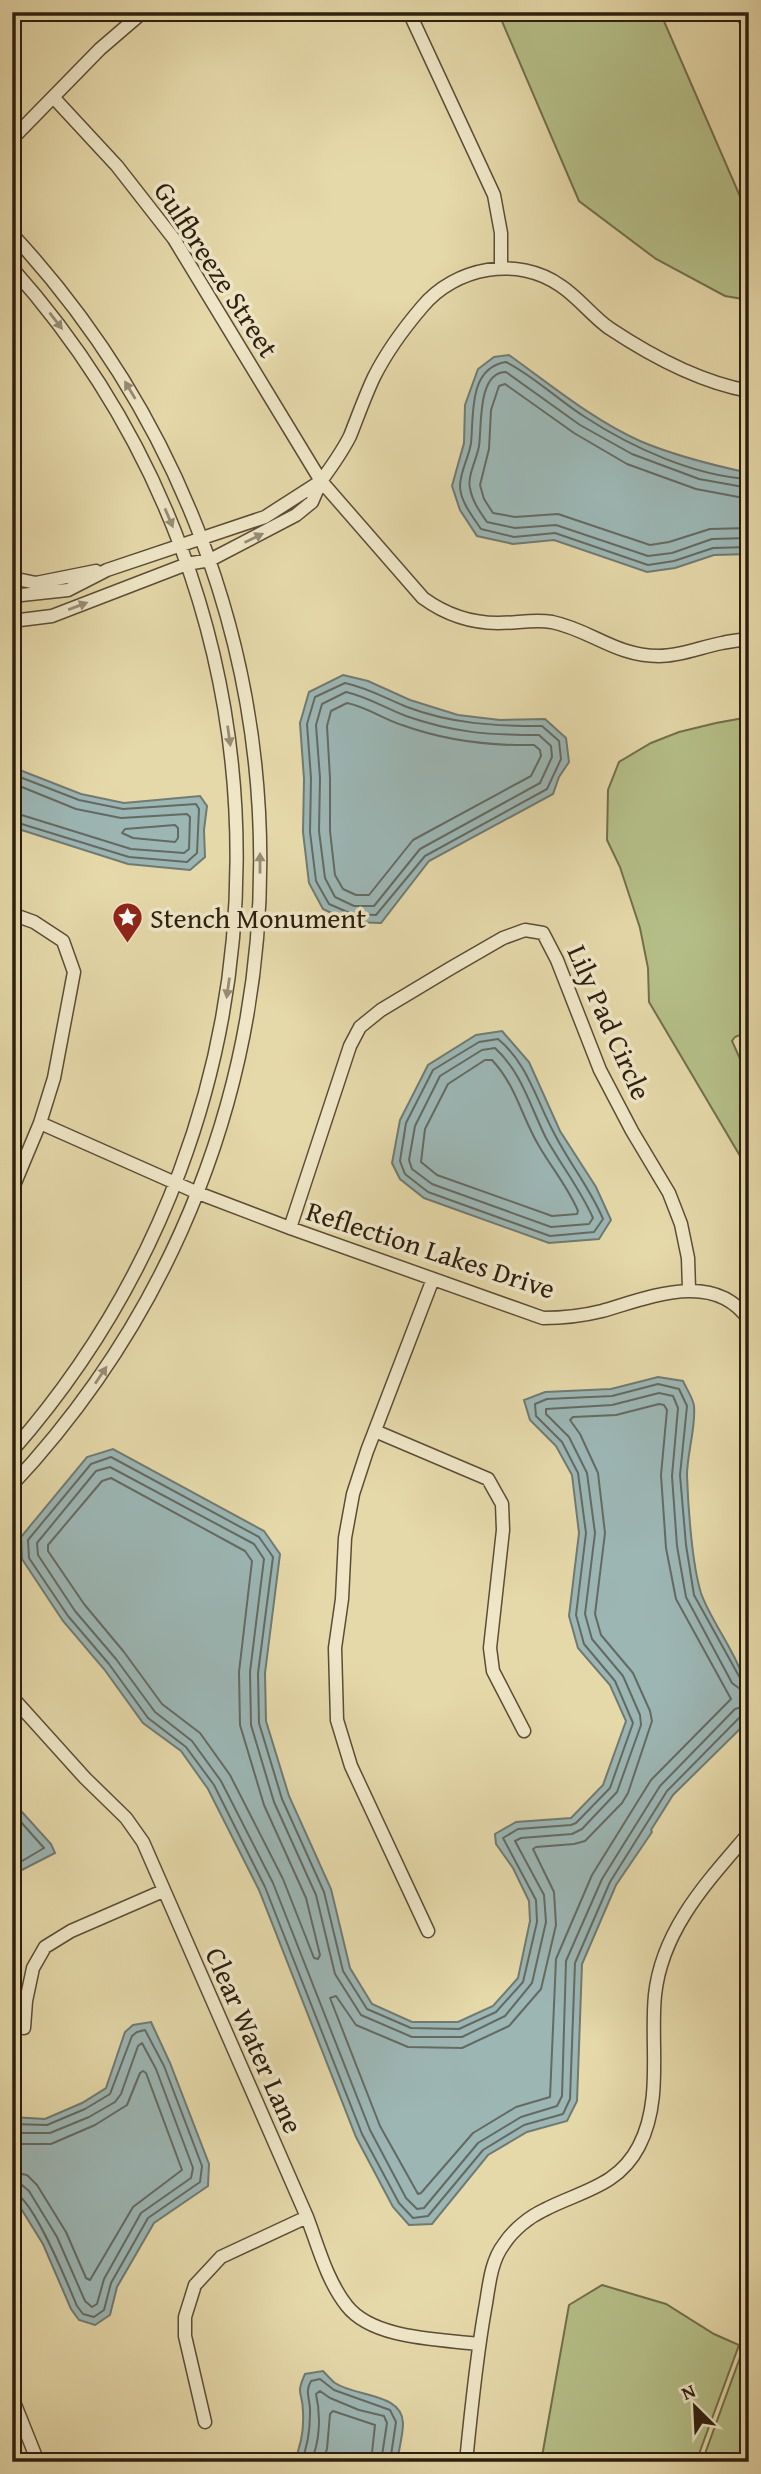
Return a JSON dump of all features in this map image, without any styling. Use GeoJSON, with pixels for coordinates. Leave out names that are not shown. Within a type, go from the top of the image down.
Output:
{"type":"FeatureCollection","features":[{"type":"Feature","properties":{"kind":"street"},"geometry":{"type":"LineString","coordinates":[[12,139],[100,49],[143,12]]}},
{"type":"Feature","properties":{"kind":"street"},"geometry":{"type":"LineString","coordinates":[[409,12],[494,195],[501,233],[501,268]]}},
{"type":"Feature","properties":{"kind":"street"},"geometry":{"type":"LineString","coordinates":[[742,12],[749,28]]}},
{"type":"Feature","properties":{"kind":"street","name":"Gulfbreeze Street"},"geometry":{"type":"LineString","coordinates":[[54,99],[109,157],[174,239],[321,481],[423,598],[437,608],[461,618],[486,622],[538,620],[554,623],[610,647],[659,656],[749,639]]}},
{"type":"Feature","properties":{"kind":"street"},"geometry":{"type":"LineString","coordinates":[[12,234],[65,295],[117,368],[167,458],[210,560],[236,649],[253,741],[258,796],[260,886],[254,970],[246,1027],[226,1108],[198,1193],[159,1279],[109,1363],[60,1431],[12,1485]]}},
{"type":"Feature","properties":{"kind":"street"},"geometry":{"type":"LineString","coordinates":[[12,268],[63,331],[115,409],[146,468],[187,564],[213,653],[226,719],[237,818],[232,958],[218,1043],[206,1093],[176,1185],[137,1270],[110,1318],[57,1398],[12,1451]]}},
{"type":"Feature","properties":{"kind":"street"},"geometry":{"type":"LineString","coordinates":[[12,621],[52,616],[187,564],[210,560],[296,515],[312,502],[321,481],[349,437],[376,373],[424,305],[435,293],[466,276],[501,268],[544,276],[571,294],[607,327],[653,355],[714,382],[749,391]]}},
{"type":"Feature","properties":{"kind":"street"},"geometry":{"type":"LineString","coordinates":[[12,578],[36,583],[107,570],[265,517],[321,481]]}},
{"type":"Feature","properties":{"kind":"street"},"geometry":{"type":"LineString","coordinates":[[12,596],[68,590],[107,570]]}},
{"type":"Feature","properties":{"kind":"street"},"geometry":{"type":"LineString","coordinates":[[12,914],[34,922],[63,941],[74,972],[54,1078],[40,1123],[12,1190]]}},
{"type":"Feature","properties":{"kind":"street","name":"Lily Pad Circle"},"geometry":{"type":"LineString","coordinates":[[290,1228],[350,1046],[360,1027],[381,1010],[451,968],[503,938],[525,930],[543,933],[557,960],[600,1070],[668,1193],[681,1224],[688,1258],[689,1289]]}},
{"type":"Feature","properties":{"kind":"street","name":"Reflection Lakes Drive"},"geometry":{"type":"LineString","coordinates":[[40,1123],[176,1185],[543,1318],[569,1318],[641,1298],[689,1289],[724,1298],[749,1320]]}},
{"type":"Feature","properties":{"kind":"street"},"geometry":{"type":"LineString","coordinates":[[428,1931],[351,1766],[337,1720],[335,1648],[342,1599],[345,1538],[353,1494],[433,1279]]}},
{"type":"Feature","properties":{"kind":"street"},"geometry":{"type":"LineString","coordinates":[[375,1431],[488,1479],[502,1504],[503,1530],[490,1648],[493,1671],[524,1731]]}},
{"type":"Feature","properties":{"kind":"street","name":"Clear Water Lane"},"geometry":{"type":"LineString","coordinates":[[12,1698],[85,1778],[126,1818],[143,1842],[307,2217],[331,2280],[347,2307],[368,2325],[386,2331],[478,2344]]}},
{"type":"Feature","properties":{"kind":"street"},"geometry":{"type":"LineString","coordinates":[[466,2462],[478,2344],[489,2281],[502,2245],[540,2211],[602,2185],[622,2168],[638,2147],[653,2096],[652,2030],[655,1992],[663,1960],[678,1922],[749,1833]]}},
{"type":"Feature","properties":{"kind":"street"},"geometry":{"type":"LineString","coordinates":[[24,2028],[33,1968],[45,1947],[71,1931],[163,1891]]}},
{"type":"Feature","properties":{"kind":"street"},"geometry":{"type":"LineString","coordinates":[[205,2422],[186,2336],[185,2317],[195,2285],[220,2256],[307,2217]]}},
{"type":"Feature","properties":{"kind":"street"},"geometry":{"type":"LineString","coordinates":[[12,2397],[38,2462]]}},
{"type":"Feature","properties":{"kind":"green space"},"geometry":{"type":"Polygon","coordinates":[[[498,12],[660,12],[749,217],[749,300],[725,296],[656,259],[579,201],[498,12]]]}},
{"type":"Feature","properties":{"kind":"green space"},"geometry":{"type":"Polygon","coordinates":[[[749,717],[749,1031],[732,1041],[749,1079],[749,1171],[649,1002],[648,968],[640,928],[620,867],[607,840],[608,790],[619,762],[651,743],[679,732],[749,717]]]}},
{"type":"Feature","properties":{"kind":"green space"},"geometry":{"type":"Polygon","coordinates":[[[602,2285],[666,2304],[714,2334],[739,2345],[696,2462],[541,2462],[569,2305],[602,2285]]]}},
{"type":"Feature","properties":{"kind":"green space"},"geometry":{"type":"Polygon","coordinates":[[[749,2311],[749,2462],[702,2462],[746,2341],[749,2311]]]}},
{"type":"Feature","properties":{"kind":"water"},"geometry":{"type":"Polygon","coordinates":[[[509,355],[623,433],[680,456],[749,473],[749,554],[714,555],[675,568],[647,572],[554,540],[513,544],[477,536],[460,510],[452,486],[464,443],[465,405],[478,369],[494,357],[509,355]]]}},
{"type":"Feature","properties":{"kind":"water"},"geometry":{"type":"Polygon","coordinates":[[[343,675],[368,681],[410,700],[458,715],[500,720],[545,719],[566,738],[569,762],[559,777],[553,794],[429,861],[381,923],[350,922],[323,909],[309,883],[303,832],[304,779],[300,723],[309,692],[343,675]]]}},
{"type":"Feature","properties":{"kind":"water"},"geometry":{"type":"Polygon","coordinates":[[[12,767],[81,794],[124,803],[200,796],[207,806],[205,857],[190,870],[128,864],[12,827],[12,767]]]}},
{"type":"Feature","properties":{"kind":"water"},"geometry":{"type":"Polygon","coordinates":[[[502,1031],[529,1062],[560,1131],[596,1187],[611,1220],[599,1239],[549,1243],[424,1198],[400,1179],[392,1163],[400,1120],[428,1065],[476,1035],[502,1031]]]}},
{"type":"Feature","properties":{"kind":"water"},"geometry":{"type":"Polygon","coordinates":[[[658,1377],[683,1381],[693,1403],[694,1423],[687,1475],[695,1567],[701,1593],[742,1673],[748,1707],[744,1725],[673,1795],[616,1885],[582,1964],[577,2101],[567,2121],[527,2132],[488,2155],[432,2224],[409,2225],[393,2207],[356,2137],[259,1890],[208,1789],[181,1751],[143,1723],[104,1669],[63,1621],[22,1559],[21,1537],[87,1457],[113,1449],[264,1531],[280,1554],[265,1673],[266,1721],[289,1796],[331,1889],[350,1968],[372,2004],[412,2022],[458,2022],[493,2006],[518,1978],[530,1921],[529,1901],[513,1868],[496,1844],[495,1834],[516,1822],[571,1818],[603,1785],[626,1721],[610,1685],[578,1648],[569,1616],[579,1533],[572,1475],[556,1446],[530,1420],[524,1400],[545,1392],[611,1389],[658,1377]]]}},
{"type":"Feature","properties":{"kind":"water"},"geometry":{"type":"Polygon","coordinates":[[[12,1801],[51,1844],[55,1853],[12,1875],[12,1801]]]}},
{"type":"Feature","properties":{"kind":"water"},"geometry":{"type":"Polygon","coordinates":[[[151,2022],[209,2164],[208,2186],[154,2223],[117,2287],[110,2315],[95,2325],[79,2320],[71,2309],[43,2244],[12,2194],[12,2117],[45,2119],[82,2103],[106,2088],[125,2032],[133,2025],[151,2022]]]}},
{"type":"Feature","properties":{"kind":"water"},"geometry":{"type":"Polygon","coordinates":[[[323,2371],[344,2388],[387,2401],[401,2413],[402,2437],[397,2462],[294,2462],[302,2431],[302,2381],[305,2374],[323,2371]]]}},
{"type":"Feature","properties":{"kind":"place","name":"Stench Monument"},"geometry":{"type":"Point","coordinates":[127,944]}}]}
